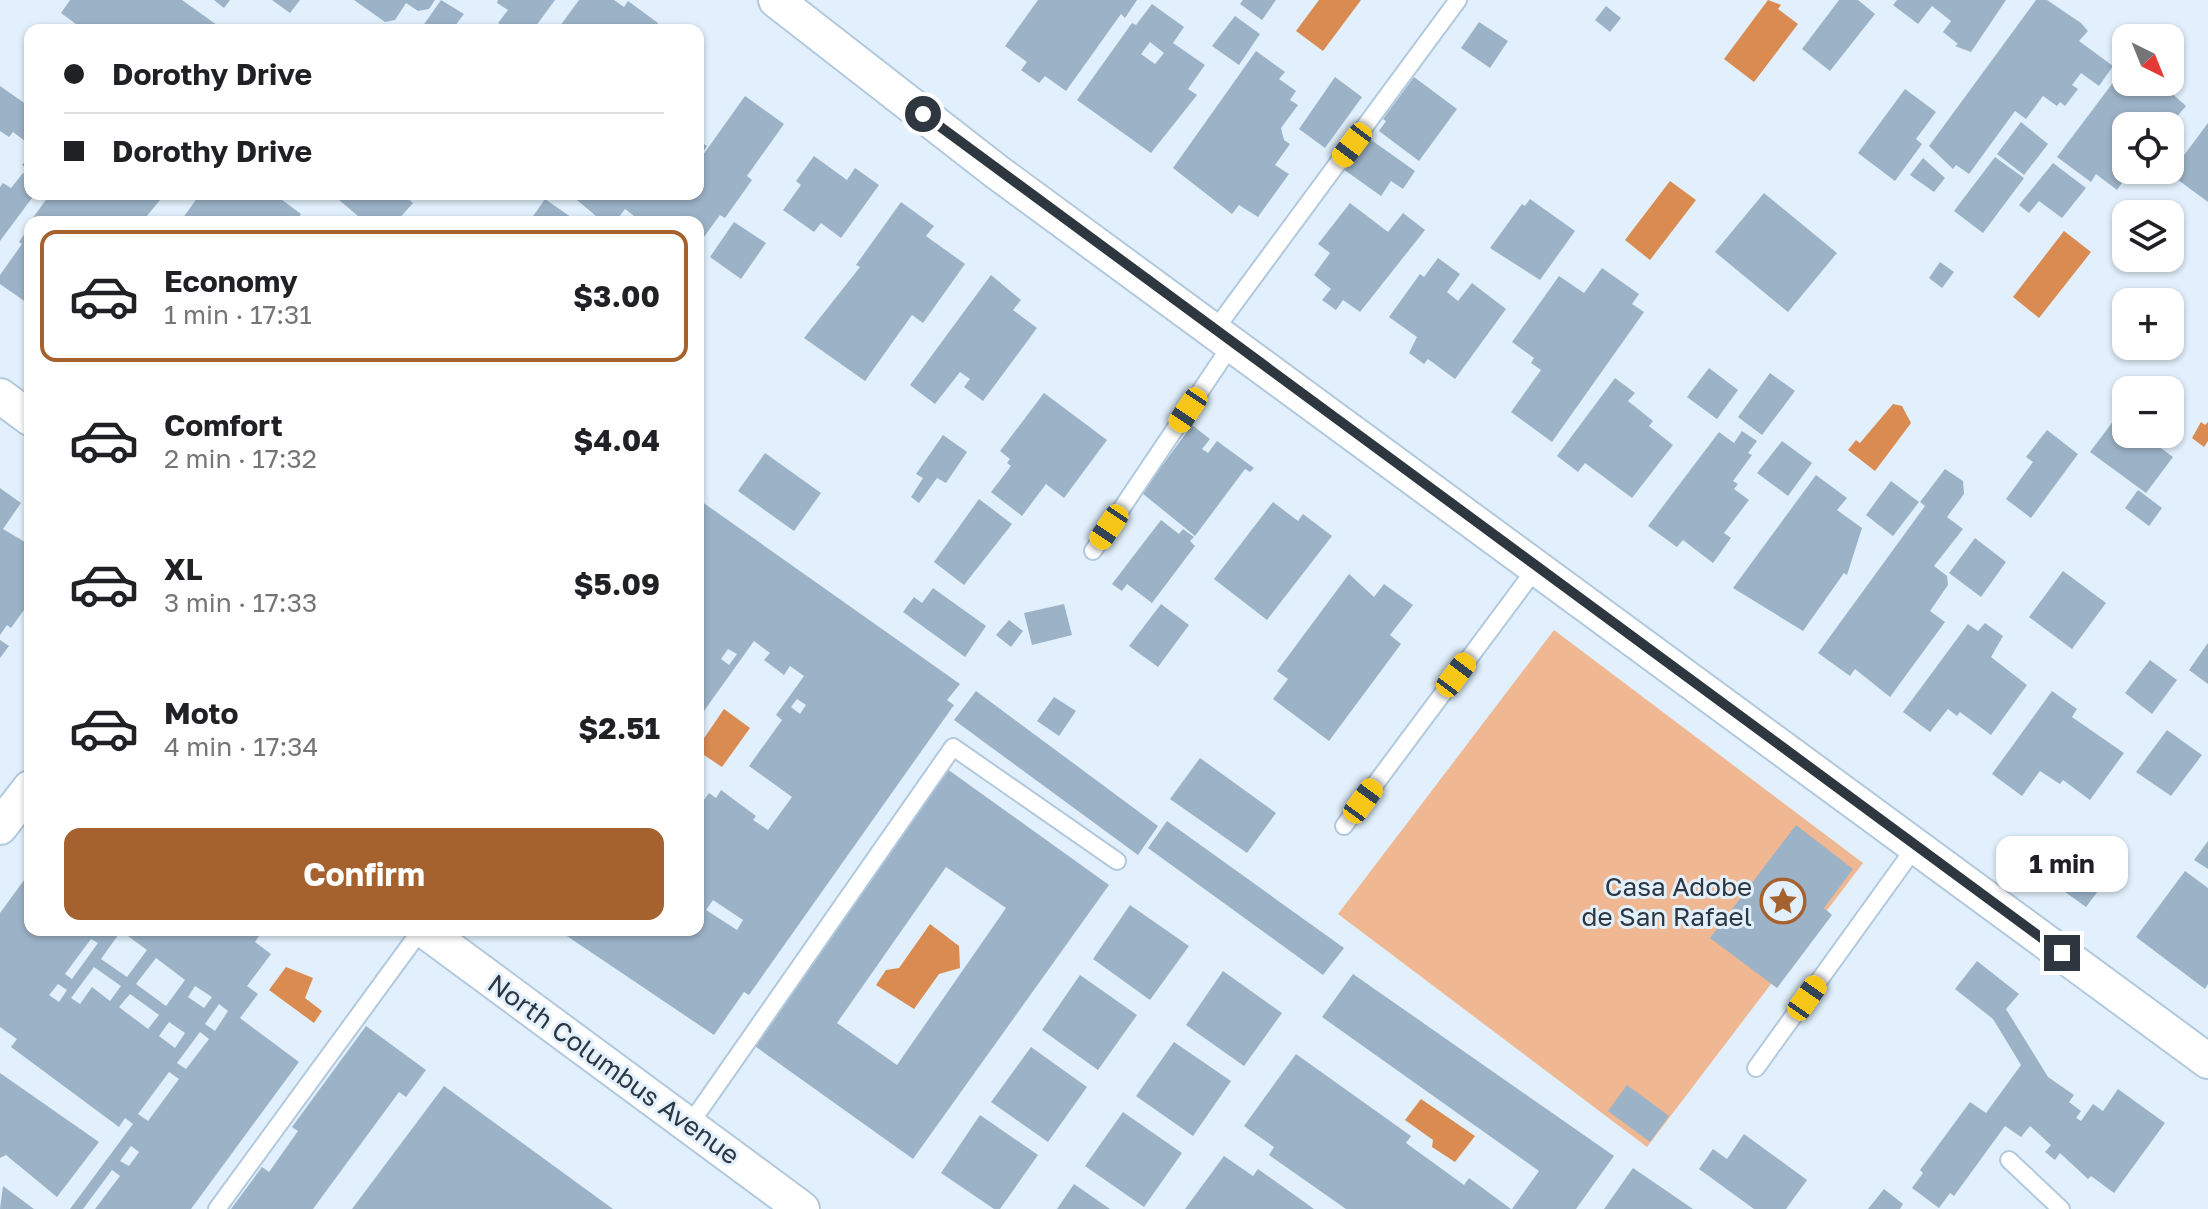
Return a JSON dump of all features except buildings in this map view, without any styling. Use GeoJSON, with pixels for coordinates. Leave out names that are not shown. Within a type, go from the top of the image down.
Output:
{"type":"FeatureCollection","features":[{"type":"Feature","properties":{"kind":"street"},"geometry":{"type":"LineString","coordinates":[[776,0],[997,172],[2208,1061]]}},
{"type":"Feature","properties":{"kind":"street"},"geometry":{"type":"LineString","coordinates":[[0,396],[24,414]]}},
{"type":"Feature","properties":{"kind":"street"},"geometry":{"type":"LineString","coordinates":[[0,827],[24,796]]}},
{"type":"Feature","properties":{"kind":"street","name":"North Columbus Avenue"},"geometry":{"type":"LineString","coordinates":[[431,936],[802,1209]]}},
{"type":"Feature","properties":{"kind":"lane"},"geometry":{"type":"LineString","coordinates":[[1093,551],[1223,337],[1458,0]]}},
{"type":"Feature","properties":{"kind":"lane"},"geometry":{"type":"LineString","coordinates":[[1344,826],[1537,567]]}},
{"type":"Feature","properties":{"kind":"lane"},"geometry":{"type":"LineString","coordinates":[[690,1124],[953,747],[1117,861]]}},
{"type":"Feature","properties":{"kind":"lane"},"geometry":{"type":"LineString","coordinates":[[1756,1068],[1916,846]]}},
{"type":"Feature","properties":{"kind":"lane"},"geometry":{"type":"LineString","coordinates":[[217,1209],[419,936]]}},
{"type":"Feature","properties":{"kind":"lane"},"geometry":{"type":"LineString","coordinates":[[2009,1160],[2061,1209]]}},
{"type":"Feature","properties":{"kind":"shaded area"},"geometry":{"type":"Polygon","coordinates":[[[1319,0],[1361,0],[1323,51],[1296,31],[1319,0]]]}},
{"type":"Feature","properties":{"kind":"shaded area"},"geometry":{"type":"Polygon","coordinates":[[[1768,0],[1781,5],[1778,9],[1798,24],[1754,82],[1724,59],[1768,0]]]}},
{"type":"Feature","properties":{"kind":"shaded area"},"geometry":{"type":"Polygon","coordinates":[[[1670,181],[1696,200],[1650,260],[1625,240],[1670,181]]]}},
{"type":"Feature","properties":{"kind":"shaded area"},"geometry":{"type":"Polygon","coordinates":[[[2064,231],[2091,252],[2039,318],[2013,297],[2064,231]]]}},
{"type":"Feature","properties":{"kind":"shaded area"},"geometry":{"type":"Polygon","coordinates":[[[1893,404],[1902,406],[1911,423],[1875,471],[1848,450],[1856,440],[1860,443],[1893,404]]]}},
{"type":"Feature","properties":{"kind":"shaded area"},"geometry":{"type":"Polygon","coordinates":[[[2201,422],[2205,425],[2208,422],[2208,441],[2204,447],[2192,438],[2201,422]]]}},
{"type":"Feature","properties":{"kind":"shaded area"},"geometry":{"type":"Polygon","coordinates":[[[1554,630],[1863,863],[1647,1147],[1338,914],[1554,630]]]}},
{"type":"Feature","properties":{"kind":"shaded area"},"geometry":{"type":"Polygon","coordinates":[[[724,709],[750,728],[722,767],[704,755],[704,738],[724,709]]]}},
{"type":"Feature","properties":{"kind":"shaded area"},"geometry":{"type":"Polygon","coordinates":[[[930,924],[959,946],[960,968],[939,974],[914,1009],[876,985],[886,970],[899,968],[930,924]]]}},
{"type":"Feature","properties":{"kind":"shaded area"},"geometry":{"type":"Polygon","coordinates":[[[286,967],[313,978],[305,998],[322,1011],[314,1023],[269,990],[286,967]]]}},
{"type":"Feature","properties":{"kind":"shaded area"},"geometry":{"type":"Polygon","coordinates":[[[1421,1099],[1475,1136],[1455,1162],[1432,1147],[1433,1140],[1405,1120],[1421,1099]]]}},
{"type":"Feature","properties":{"kind":"place","name":"Casa Adobe de San Rafael"},"geometry":{"type":"Point","coordinates":[1783,901]}},
{"type":"Feature","properties":{"kind":"route"},"geometry":{"type":"LineString","coordinates":[[923,114],[997,172],[2062,953]]}}]}
